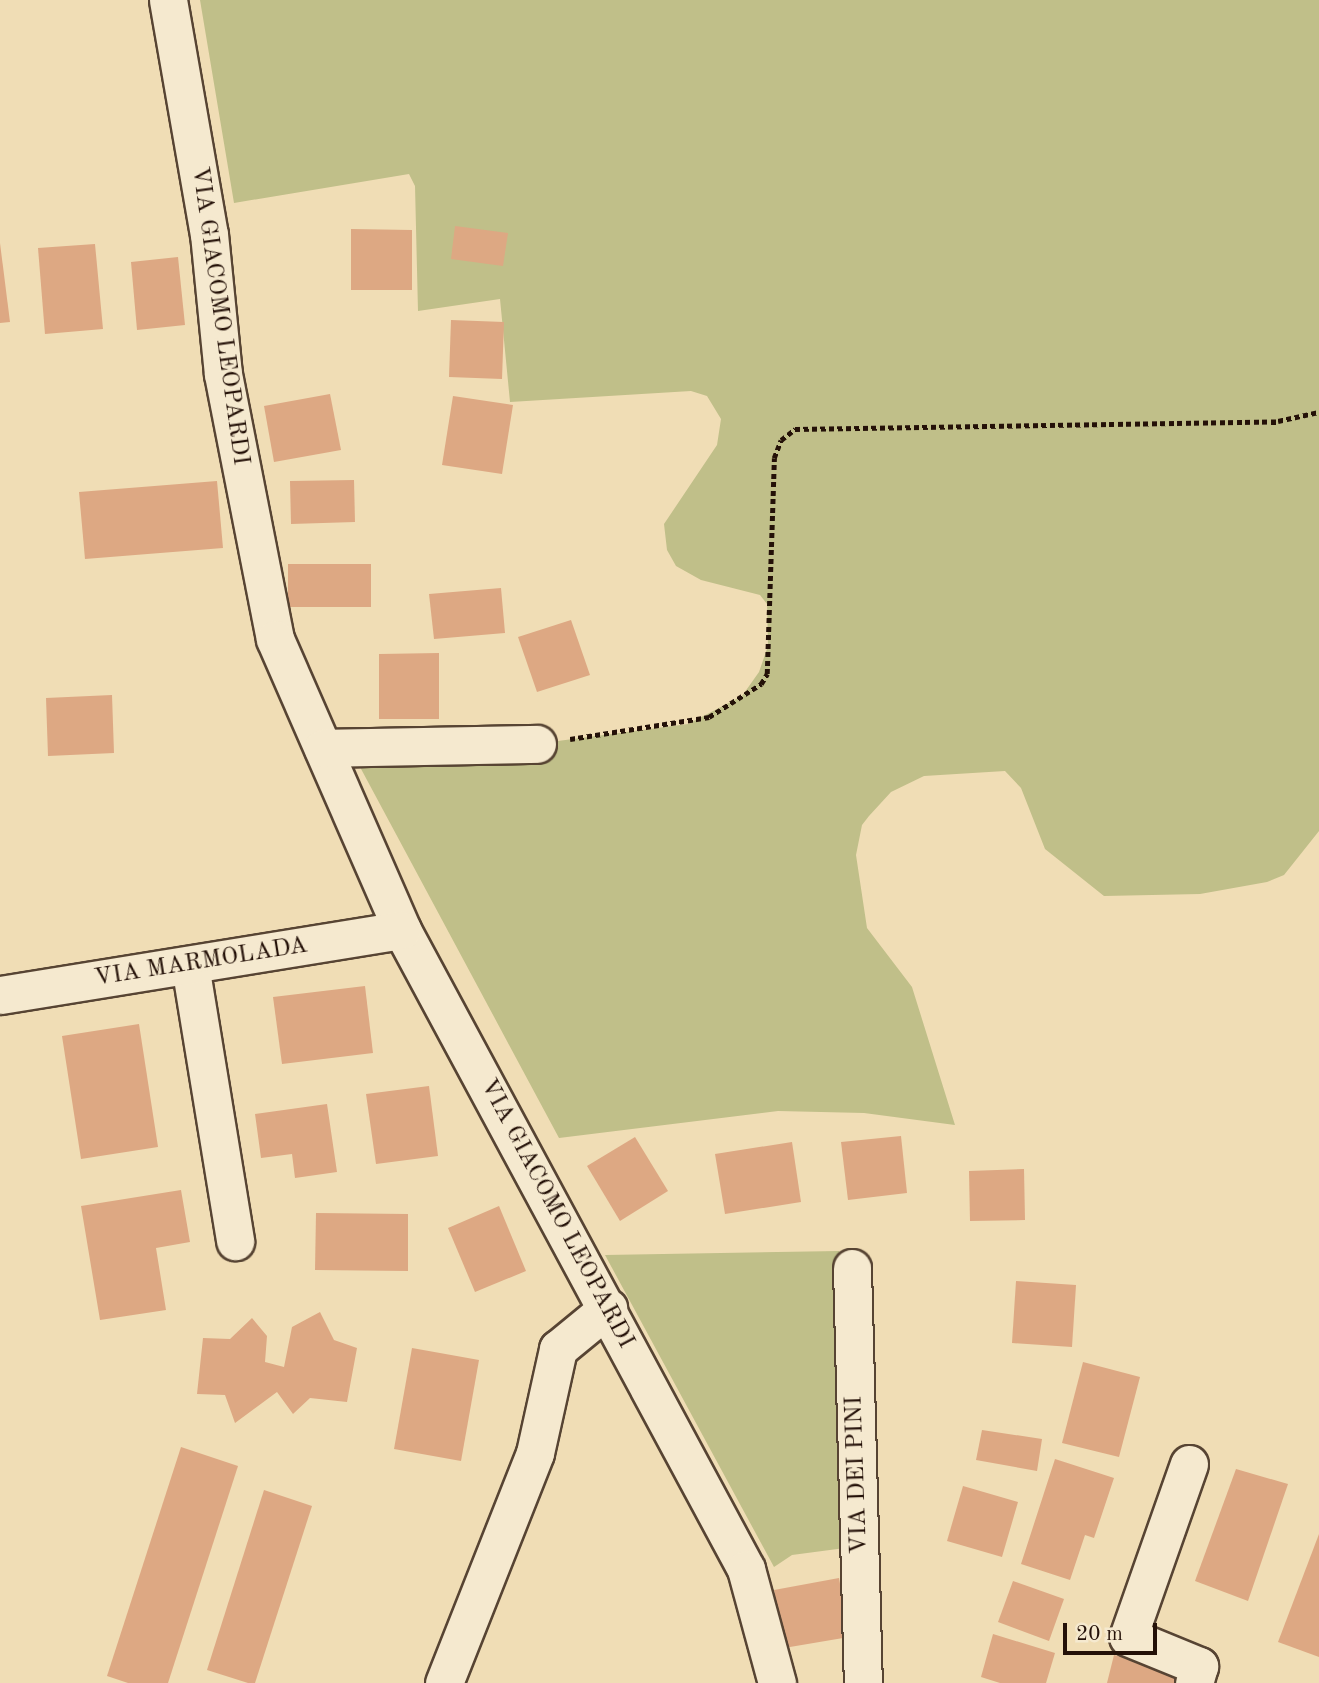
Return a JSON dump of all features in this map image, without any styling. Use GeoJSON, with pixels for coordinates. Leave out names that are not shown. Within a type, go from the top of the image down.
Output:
{"type":"FeatureCollection","features":[{"type":"Feature","properties":{"kind":"street","name":"VIA GIACOMO LEOPARDI"},"geometry":{"type":"LineString","coordinates":[[168,0],[209,234],[223,374],[275,639],[402,930],[608,1308],[746,1569],[777,1683]]}},
{"type":"Feature","properties":{"kind":"street"},"geometry":{"type":"LineString","coordinates":[[323,748],[537,744]]}},
{"type":"Feature","properties":{"kind":"street","name":"VIA MARMOLADA"},"geometry":{"type":"LineString","coordinates":[[0,995],[402,930]]}},
{"type":"Feature","properties":{"kind":"street"},"geometry":{"type":"LineString","coordinates":[[190,965],[235,1241]]}},
{"type":"Feature","properties":{"kind":"street","name":"VIA DEI PINI"},"geometry":{"type":"LineString","coordinates":[[852,1268],[863,1683]]}},
{"type":"Feature","properties":{"kind":"street"},"geometry":{"type":"LineString","coordinates":[[444,1683],[535,1453],[558,1349],[608,1308]]}},
{"type":"Feature","properties":{"kind":"street"},"geometry":{"type":"LineString","coordinates":[[1189,1464],[1128,1637],[1199,1666],[1194,1683]]}},
{"type":"Feature","properties":{"kind":"path"},"geometry":{"type":"LineString","coordinates":[[537,744],[683,724],[734,706],[761,684],[767,674],[774,458],[781,440],[795,429],[1278,421],[1319,412]]}},
{"type":"Feature","properties":{"kind":"shaded area"},"geometry":{"type":"Polygon","coordinates":[[[200,0],[1319,0],[1319,831],[1284,875],[1267,882],[1200,894],[1104,896],[1045,849],[1021,788],[1005,771],[924,776],[891,792],[869,816],[862,825],[856,855],[867,928],[912,987],[955,1125],[864,1113],[778,1111],[559,1138],[360,767],[688,724],[742,696],[759,672],[768,646],[767,604],[760,595],[701,580],[676,566],[667,550],[664,524],[717,445],[721,419],[707,396],[691,391],[510,402],[500,299],[418,311],[415,186],[409,174],[234,203],[200,0]]]}},
{"type":"Feature","properties":{"kind":"shaded area"},"geometry":{"type":"Polygon","coordinates":[[[839,1251],[845,1548],[792,1555],[774,1567],[605,1255],[839,1251]]]}},
{"type":"Feature","properties":{"kind":"building"},"geometry":{"type":"Polygon","coordinates":[[[455,226],[508,233],[503,266],[451,259],[455,226]]]}},
{"type":"Feature","properties":{"kind":"building"},"geometry":{"type":"Polygon","coordinates":[[[351,229],[412,230],[412,290],[351,290],[351,229]]]}},
{"type":"Feature","properties":{"kind":"building"},"geometry":{"type":"Polygon","coordinates":[[[0,243],[10,322],[0,323],[0,243]]]}},
{"type":"Feature","properties":{"kind":"building"},"geometry":{"type":"Polygon","coordinates":[[[95,244],[103,329],[45,334],[38,248],[95,244]]]}},
{"type":"Feature","properties":{"kind":"building"},"geometry":{"type":"Polygon","coordinates":[[[178,257],[185,325],[137,330],[131,262],[178,257]]]}},
{"type":"Feature","properties":{"kind":"building"},"geometry":{"type":"Polygon","coordinates":[[[451,320],[504,322],[502,379],[449,377],[451,320]]]}},
{"type":"Feature","properties":{"kind":"building"},"geometry":{"type":"Polygon","coordinates":[[[330,394],[341,450],[274,462],[264,406],[330,394]]]}},
{"type":"Feature","properties":{"kind":"building"},"geometry":{"type":"Polygon","coordinates":[[[453,396],[513,405],[502,474],[442,465],[453,396]]]}},
{"type":"Feature","properties":{"kind":"building"},"geometry":{"type":"Polygon","coordinates":[[[354,480],[355,522],[291,524],[290,481],[354,480]]]}},
{"type":"Feature","properties":{"kind":"building"},"geometry":{"type":"Polygon","coordinates":[[[217,481],[223,548],[85,559],[79,492],[217,481]]]}},
{"type":"Feature","properties":{"kind":"building"},"geometry":{"type":"Polygon","coordinates":[[[288,564],[371,564],[371,607],[288,607],[288,564]]]}},
{"type":"Feature","properties":{"kind":"building"},"geometry":{"type":"Polygon","coordinates":[[[501,588],[505,633],[434,639],[429,594],[501,588]]]}},
{"type":"Feature","properties":{"kind":"building"},"geometry":{"type":"Polygon","coordinates":[[[571,620],[590,675],[537,692],[518,637],[571,620]]]}},
{"type":"Feature","properties":{"kind":"building"},"geometry":{"type":"Polygon","coordinates":[[[439,653],[439,719],[379,719],[379,654],[439,653]]]}},
{"type":"Feature","properties":{"kind":"building"},"geometry":{"type":"Polygon","coordinates":[[[112,695],[114,753],[48,756],[46,698],[112,695]]]}},
{"type":"Feature","properties":{"kind":"building"},"geometry":{"type":"Polygon","coordinates":[[[365,986],[373,1053],[282,1064],[273,997],[365,986]]]}},
{"type":"Feature","properties":{"kind":"building"},"geometry":{"type":"Polygon","coordinates":[[[139,1024],[158,1147],[81,1159],[62,1036],[139,1024]]]}},
{"type":"Feature","properties":{"kind":"building"},"geometry":{"type":"Polygon","coordinates":[[[429,1086],[438,1156],[376,1164],[366,1094],[429,1086]]]}},
{"type":"Feature","properties":{"kind":"building"},"geometry":{"type":"Polygon","coordinates":[[[327,1104],[337,1172],[295,1178],[292,1154],[261,1158],[255,1114],[327,1104]]]}},
{"type":"Feature","properties":{"kind":"building"},"geometry":{"type":"Polygon","coordinates":[[[901,1136],[907,1193],[848,1200],[841,1142],[901,1136]]]}},
{"type":"Feature","properties":{"kind":"building"},"geometry":{"type":"Polygon","coordinates":[[[635,1137],[668,1191],[620,1221],[587,1166],[635,1137]]]}},
{"type":"Feature","properties":{"kind":"building"},"geometry":{"type":"Polygon","coordinates":[[[792,1142],[801,1202],[725,1214],[715,1154],[792,1142]]]}},
{"type":"Feature","properties":{"kind":"building"},"geometry":{"type":"Polygon","coordinates":[[[1024,1169],[1025,1220],[970,1221],[969,1171],[1024,1169]]]}},
{"type":"Feature","properties":{"kind":"building"},"geometry":{"type":"Polygon","coordinates":[[[181,1190],[190,1242],[156,1248],[166,1310],[100,1320],[81,1206],[181,1190]]]}},
{"type":"Feature","properties":{"kind":"building"},"geometry":{"type":"Polygon","coordinates":[[[499,1206],[526,1271],[475,1292],[448,1228],[499,1206]]]}},
{"type":"Feature","properties":{"kind":"building"},"geometry":{"type":"Polygon","coordinates":[[[316,1213],[408,1214],[408,1271],[315,1270],[316,1213]]]}},
{"type":"Feature","properties":{"kind":"building"},"geometry":{"type":"Polygon","coordinates":[[[1016,1281],[1076,1285],[1072,1347],[1012,1343],[1016,1281]]]}},
{"type":"Feature","properties":{"kind":"building"},"geometry":{"type":"Polygon","coordinates":[[[320,1312],[334,1340],[357,1348],[347,1402],[310,1398],[293,1414],[277,1392],[235,1423],[225,1395],[197,1394],[203,1338],[230,1339],[252,1318],[267,1336],[265,1362],[284,1367],[292,1327],[320,1312]]]}},
{"type":"Feature","properties":{"kind":"building"},"geometry":{"type":"Polygon","coordinates":[[[412,1348],[479,1360],[461,1461],[394,1449],[412,1348]]]}},
{"type":"Feature","properties":{"kind":"building"},"geometry":{"type":"Polygon","coordinates":[[[1083,1362],[1140,1377],[1119,1457],[1062,1443],[1083,1362]]]}},
{"type":"Feature","properties":{"kind":"building"},"geometry":{"type":"Polygon","coordinates":[[[982,1430],[1042,1439],[1037,1471],[976,1460],[982,1430]]]}},
{"type":"Feature","properties":{"kind":"building"},"geometry":{"type":"Polygon","coordinates":[[[181,1447],[238,1466],[168,1683],[128,1683],[107,1676],[181,1447]]]}},
{"type":"Feature","properties":{"kind":"building"},"geometry":{"type":"Polygon","coordinates":[[[1055,1459],[1114,1478],[1094,1538],[1085,1535],[1070,1580],[1021,1564],[1055,1459]]]}},
{"type":"Feature","properties":{"kind":"building"},"geometry":{"type":"Polygon","coordinates":[[[1236,1469],[1288,1484],[1248,1601],[1195,1581],[1236,1469]]]}},
{"type":"Feature","properties":{"kind":"building"},"geometry":{"type":"Polygon","coordinates":[[[963,1486],[1018,1502],[1002,1557],[947,1541],[963,1486]]]}},
{"type":"Feature","properties":{"kind":"building"},"geometry":{"type":"Polygon","coordinates":[[[264,1490],[312,1506],[255,1683],[248,1683],[207,1670],[264,1490]]]}},
{"type":"Feature","properties":{"kind":"building"},"geometry":{"type":"Polygon","coordinates":[[[1319,1534],[1319,1657],[1278,1642],[1319,1534]]]}},
{"type":"Feature","properties":{"kind":"building"},"geometry":{"type":"Polygon","coordinates":[[[839,1578],[849,1637],[784,1648],[774,1590],[839,1578]]]}},
{"type":"Feature","properties":{"kind":"building"},"geometry":{"type":"Polygon","coordinates":[[[1013,1581],[1064,1599],[1049,1641],[998,1622],[1013,1581]]]}},
{"type":"Feature","properties":{"kind":"building"},"geometry":{"type":"Polygon","coordinates":[[[993,1634],[1055,1653],[1046,1683],[1000,1683],[981,1677],[993,1634]]]}},
{"type":"Feature","properties":{"kind":"building"},"geometry":{"type":"Polygon","coordinates":[[[1114,1655],[1182,1673],[1179,1683],[1107,1683],[1114,1655]]]}}]}
